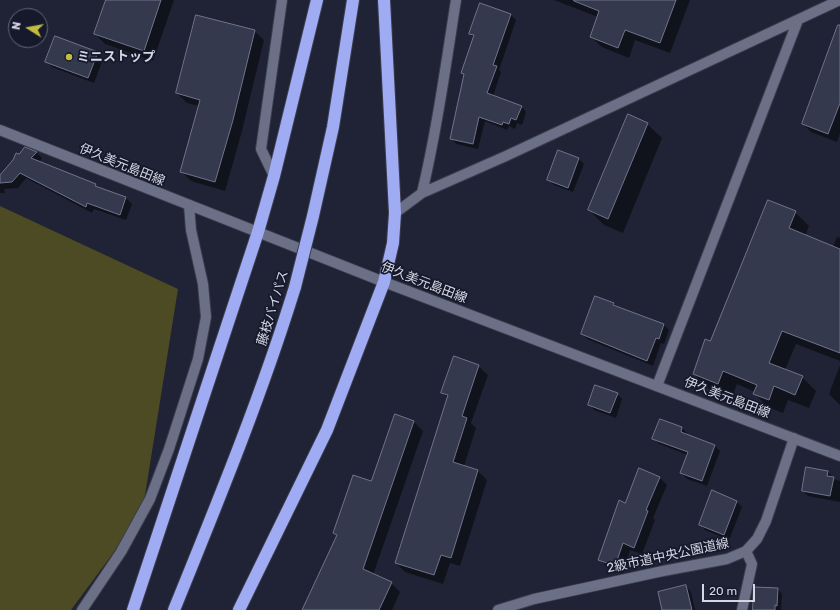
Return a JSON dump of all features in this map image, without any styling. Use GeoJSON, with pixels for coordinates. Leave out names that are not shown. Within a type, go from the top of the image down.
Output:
{"type":"FeatureCollection","features":[{"type":"Feature","properties":{"kind":"highway"},"geometry":{"type":"LineString","coordinates":[[133,610],[258,232],[274,176],[317,0]]}},
{"type":"Feature","properties":{"kind":"highway","name":"藤枝バイパス"},"geometry":{"type":"LineString","coordinates":[[174,610],[276,347],[295,287],[333,127],[353,0]]}},
{"type":"Feature","properties":{"kind":"highway"},"geometry":{"type":"LineString","coordinates":[[239,610],[327,430],[384,282],[393,243],[395,213],[384,0]]}},
{"type":"Feature","properties":{"kind":"street"},"geometry":{"type":"LineString","coordinates":[[274,176],[261,149],[282,0]]}},
{"type":"Feature","properties":{"kind":"street"},"geometry":{"type":"LineString","coordinates":[[422,193],[443,84],[456,0]]}},
{"type":"Feature","properties":{"kind":"street"},"geometry":{"type":"LineString","coordinates":[[820,0],[836,2]]}},
{"type":"Feature","properties":{"kind":"street"},"geometry":{"type":"LineString","coordinates":[[395,213],[422,193],[506,156],[836,2]]}},
{"type":"Feature","properties":{"kind":"street"},"geometry":{"type":"LineString","coordinates":[[657,386],[798,20]]}},
{"type":"Feature","properties":{"kind":"street","name":"伊久美元島田線"},"geometry":{"type":"LineString","coordinates":[[0,130],[384,282],[840,456]]}},
{"type":"Feature","properties":{"kind":"street"},"geometry":{"type":"LineString","coordinates":[[82,610],[121,552],[150,499],[169,449],[198,359],[206,317],[203,284],[191,230],[189,205]]}},
{"type":"Feature","properties":{"kind":"street","name":"2級市道中央公園道線"},"geometry":{"type":"LineString","coordinates":[[498,610],[534,599],[663,571],[727,559],[746,551],[757,539],[766,521],[794,438]]}},
{"type":"Feature","properties":{"kind":"street"},"geometry":{"type":"LineString","coordinates":[[742,610],[752,564],[746,551]]}},
{"type":"Feature","properties":{"kind":"shaded area"},"geometry":{"type":"Polygon","coordinates":[[[0,206],[178,289],[142,514],[71,610],[0,610],[0,206]]]}},
{"type":"Feature","properties":{"kind":"building"},"geometry":{"type":"Polygon","coordinates":[[[106,0],[161,0],[144,51],[94,34],[106,0]]]}},
{"type":"Feature","properties":{"kind":"building"},"geometry":{"type":"Polygon","coordinates":[[[574,0],[676,0],[660,43],[625,30],[618,48],[590,37],[599,11],[574,0]]]}},
{"type":"Feature","properties":{"kind":"building"},"geometry":{"type":"Polygon","coordinates":[[[480,3],[511,14],[493,65],[497,66],[487,93],[522,106],[516,120],[511,118],[509,124],[503,122],[502,125],[479,117],[473,144],[450,139],[464,74],[461,73],[474,35],[469,34],[480,3]]]}},
{"type":"Feature","properties":{"kind":"building"},"geometry":{"type":"Polygon","coordinates":[[[196,15],[255,30],[233,120],[215,182],[180,172],[200,100],[176,93],[196,15]]]}},
{"type":"Feature","properties":{"kind":"building"},"geometry":{"type":"Polygon","coordinates":[[[838,25],[840,25],[840,103],[828,134],[802,124],[838,25]]]}},
{"type":"Feature","properties":{"kind":"building"},"geometry":{"type":"Polygon","coordinates":[[[55,36],[98,52],[88,78],[45,62],[55,36]]]}},
{"type":"Feature","properties":{"kind":"building"},"geometry":{"type":"Polygon","coordinates":[[[628,114],[648,123],[608,219],[588,210],[628,114]]]}},
{"type":"Feature","properties":{"kind":"building"},"geometry":{"type":"Polygon","coordinates":[[[25,147],[37,152],[31,158],[96,184],[95,186],[126,197],[120,215],[87,203],[86,207],[20,173],[12,182],[0,183],[0,175],[13,160],[16,153],[19,154],[25,147]]]}},
{"type":"Feature","properties":{"kind":"building"},"geometry":{"type":"Polygon","coordinates":[[[558,150],[579,158],[568,188],[547,180],[558,150]]]}},
{"type":"Feature","properties":{"kind":"building"},"geometry":{"type":"Polygon","coordinates":[[[768,200],[796,211],[789,228],[840,249],[840,353],[782,331],[769,363],[803,376],[795,395],[774,386],[769,400],[753,394],[757,385],[723,371],[718,384],[693,374],[705,339],[710,341],[768,200]]]}},
{"type":"Feature","properties":{"kind":"building"},"geometry":{"type":"Polygon","coordinates":[[[595,296],[614,303],[613,305],[664,324],[659,339],[656,338],[647,361],[581,334],[595,296]]]}},
{"type":"Feature","properties":{"kind":"building"},"geometry":{"type":"Polygon","coordinates":[[[454,356],[479,365],[462,416],[467,418],[453,462],[478,470],[451,558],[441,555],[434,575],[395,563],[448,395],[441,393],[454,356]]]}},
{"type":"Feature","properties":{"kind":"building"},"geometry":{"type":"Polygon","coordinates":[[[595,385],[618,393],[610,413],[588,405],[595,385]]]}},
{"type":"Feature","properties":{"kind":"building"},"geometry":{"type":"Polygon","coordinates":[[[395,414],[414,421],[363,569],[392,582],[379,610],[302,610],[337,535],[333,533],[353,475],[371,481],[395,414]]]}},
{"type":"Feature","properties":{"kind":"building"},"geometry":{"type":"Polygon","coordinates":[[[660,419],[682,427],[681,432],[715,445],[702,481],[680,473],[688,452],[652,439],[660,419]]]}},
{"type":"Feature","properties":{"kind":"building"},"geometry":{"type":"Polygon","coordinates":[[[806,467],[828,471],[827,476],[834,477],[830,496],[802,491],[806,467]]]}},
{"type":"Feature","properties":{"kind":"building"},"geometry":{"type":"Polygon","coordinates":[[[639,468],[660,477],[646,510],[648,511],[634,548],[623,543],[615,566],[598,560],[619,500],[625,503],[639,468]]]}},
{"type":"Feature","properties":{"kind":"building"},"geometry":{"type":"Polygon","coordinates":[[[712,490],[737,501],[724,535],[699,525],[712,490]]]}},
{"type":"Feature","properties":{"kind":"building"},"geometry":{"type":"Polygon","coordinates":[[[686,585],[692,610],[662,610],[658,592],[686,585]]]}},
{"type":"Feature","properties":{"kind":"building"},"geometry":{"type":"Polygon","coordinates":[[[754,587],[778,588],[777,606],[775,605],[775,610],[753,610],[754,587]]]}},
{"type":"Feature","properties":{"kind":"place","name":"ミニストップ"},"geometry":{"type":"Point","coordinates":[69,57]}}]}
